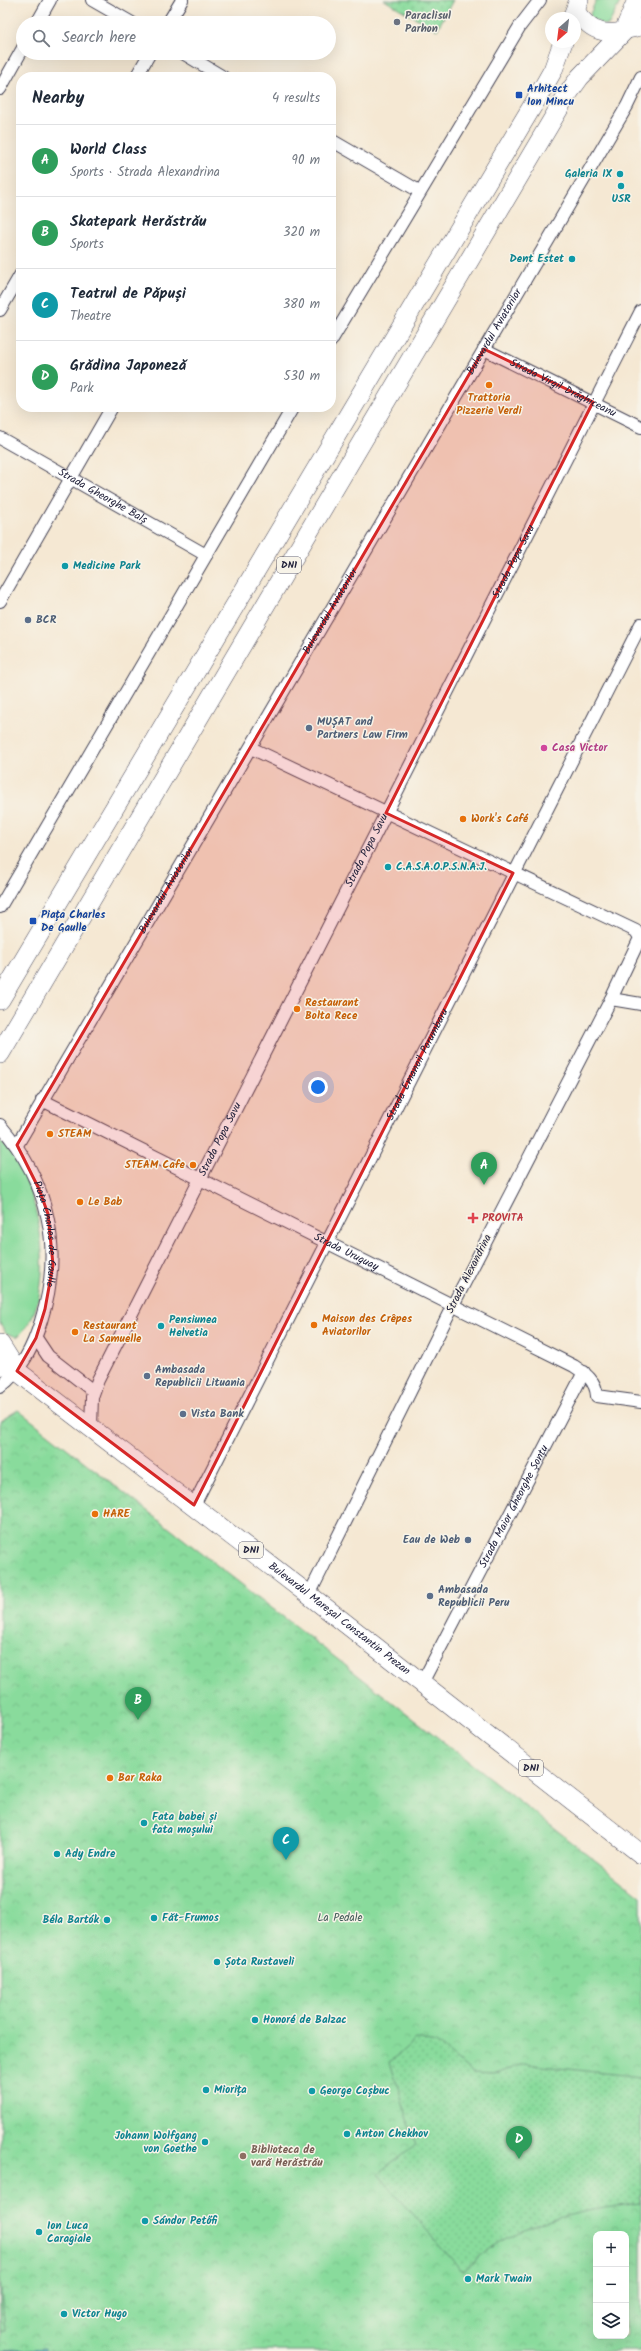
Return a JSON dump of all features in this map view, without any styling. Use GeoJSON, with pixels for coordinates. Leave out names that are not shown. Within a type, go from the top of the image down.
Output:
{"type":"FeatureCollection","features":[{"type":"Feature","properties":{"kind":"main road"},"geometry":{"type":"LineString","coordinates":[[638,0],[641,3]]}},
{"type":"Feature","properties":{"kind":"main road"},"geometry":{"type":"LineString","coordinates":[[574,7],[587,25],[602,33],[632,29],[638,0]]}},
{"type":"Feature","properties":{"kind":"main road","name":"DN1"},"geometry":{"type":"LineString","coordinates":[[0,1054],[563,102],[580,77],[632,29]]}},
{"type":"Feature","properties":{"kind":"main road","name":"DN1"},"geometry":{"type":"LineString","coordinates":[[0,1000],[536,100],[555,64],[561,48]]}},
{"type":"Feature","properties":{"kind":"main road"},"geometry":{"type":"LineString","coordinates":[[0,1344],[8,1368]]}},
{"type":"Feature","properties":{"kind":"main road","name":"Bulevardul Mareșal Constantin Prezan"},"geometry":{"type":"LineString","coordinates":[[8,1368],[90,1427],[309,1594],[641,1854]]}},
{"type":"Feature","properties":{"kind":"street"},"geometry":{"type":"LineString","coordinates":[[41,16],[50,0]]}},
{"type":"Feature","properties":{"kind":"street"},"geometry":{"type":"LineString","coordinates":[[92,0],[120,16]]}},
{"type":"Feature","properties":{"kind":"street"},"geometry":{"type":"LineString","coordinates":[[172,16],[182,0]]}},
{"type":"Feature","properties":{"kind":"street"},"geometry":{"type":"LineString","coordinates":[[336,333],[419,192],[520,26],[540,0]]}},
{"type":"Feature","properties":{"kind":"street"},"geometry":{"type":"LineString","coordinates":[[0,89],[16,60]]}},
{"type":"Feature","properties":{"kind":"street"},"geometry":{"type":"LineString","coordinates":[[139,72],[146,60]]}},
{"type":"Feature","properties":{"kind":"street"},"geometry":{"type":"LineString","coordinates":[[195,60],[215,72]]}},
{"type":"Feature","properties":{"kind":"street","name":"Bulevardul Aviatorilor"},"geometry":{"type":"LineString","coordinates":[[17,1144],[251,748],[626,106],[641,77]]}},
{"type":"Feature","properties":{"kind":"street"},"geometry":{"type":"LineString","coordinates":[[336,143],[419,192]]}},
{"type":"Feature","properties":{"kind":"street"},"geometry":{"type":"LineString","coordinates":[[0,310],[16,283]]}},
{"type":"Feature","properties":{"kind":"street","name":"Strada Popa Savu"},"geometry":{"type":"LineString","coordinates":[[93,1391],[593,402],[641,311]]}},
{"type":"Feature","properties":{"kind":"street","name":"Strada Virgil Drăghiceanu"},"geometry":{"type":"LineString","coordinates":[[484,349],[641,426]]}},
{"type":"Feature","properties":{"kind":"street"},"geometry":{"type":"LineString","coordinates":[[0,601],[109,412]]}},
{"type":"Feature","properties":{"kind":"street"},"geometry":{"type":"LineString","coordinates":[[0,907],[290,412]]}},
{"type":"Feature","properties":{"kind":"street","name":"Strada Gheorghe Balș"},"geometry":{"type":"LineString","coordinates":[[0,438],[206,555]]}},
{"type":"Feature","properties":{"kind":"street","name":"Strada Emanoil Porumbaru"},"geometry":{"type":"LineString","coordinates":[[194,1506],[328,1243],[513,873],[641,624]]}},
{"type":"Feature","properties":{"kind":"street"},"geometry":{"type":"LineString","coordinates":[[251,748],[513,873]]}},
{"type":"Feature","properties":{"kind":"street","name":"Strada Alexandrina"},"geometry":{"type":"LineString","coordinates":[[309,1594],[453,1305],[639,942],[636,931],[513,873]]}},
{"type":"Feature","properties":{"kind":"street"},"geometry":{"type":"LineString","coordinates":[[611,999],[641,1004]]}},
{"type":"Feature","properties":{"kind":"street","name":"Strada Uruguay"},"geometry":{"type":"LineString","coordinates":[[42,1100],[584,1372],[597,1386],[597,1396],[641,1402]]}},
{"type":"Feature","properties":{"kind":"street","name":"Piața Charles de Gaulle"},"geometry":{"type":"LineString","coordinates":[[0,1125],[17,1144],[39,1189],[48,1214],[52,1241],[53,1265],[50,1288],[36,1338],[8,1368],[0,1387]]}},
{"type":"Feature","properties":{"kind":"street"},"geometry":{"type":"LineString","coordinates":[[36,1338],[48,1356],[93,1391],[90,1427]]}},
{"type":"Feature","properties":{"kind":"street","name":"Strada Maior Gheorghe Șonțu"},"geometry":{"type":"LineString","coordinates":[[422,1683],[584,1372]]}},
{"type":"Feature","properties":{"kind":"highlighted area"},"geometry":{"type":"Polygon","coordinates":[[[484,349],[593,402],[386,813],[513,873],[194,1505],[17,1371],[36,1338],[45,1309],[53,1265],[48,1214],[39,1189],[17,1145],[484,349]]]}},
{"type":"Feature","properties":{"kind":"green space"},"geometry":{"type":"Polygon","coordinates":[[[384,0],[453,0],[437,30],[384,0]]]}},
{"type":"Feature","properties":{"kind":"green space"},"geometry":{"type":"Polygon","coordinates":[[[596,0],[621,0],[609,24],[603,25],[592,19],[590,14],[596,0]]]}},
{"type":"Feature","properties":{"kind":"green space"},"geometry":{"type":"Polygon","coordinates":[[[0,1141],[14,1158],[26,1181],[35,1209],[41,1238],[42,1268],[39,1296],[31,1319],[17,1337],[6,1333],[0,1323],[0,1141]]]}},
{"type":"Feature","properties":{"kind":"green space","name":"La Pedale"},"geometry":{"type":"Polygon","coordinates":[[[18,1410],[641,1896],[641,2351],[0,2351],[0,1421],[18,1410]]]}},
{"type":"Feature","properties":{"kind":"green space"},"geometry":{"type":"Polygon","coordinates":[[[416,2039],[436,2043],[473,2073],[495,2074],[523,2064],[641,2077],[641,2203],[588,2211],[553,2219],[536,2225],[498,2243],[462,2271],[378,2174],[416,2145],[390,2062],[416,2039]]]}},
{"type":"Feature","properties":{"kind":"green space"},"geometry":{"type":"Polygon","coordinates":[[[0,2280],[5,2331],[0,2332],[0,2280]]]}},
{"type":"Feature","properties":{"kind":"water"},"geometry":{"type":"Polygon","coordinates":[[[46,2348],[46,2351],[3,2351],[46,2348]]]}},
{"type":"Feature","properties":{"kind":"place","name":"Paraclisul Parhon"},"geometry":{"type":"Point","coordinates":[397,22]}},
{"type":"Feature","properties":{"kind":"place","name":"Arhitect Ion Mincu"},"geometry":{"type":"Point","coordinates":[519,95]}},
{"type":"Feature","properties":{"kind":"place","name":"Galeria IX"},"geometry":{"type":"Point","coordinates":[620,174]}},
{"type":"Feature","properties":{"kind":"place","name":"USR"},"geometry":{"type":"Point","coordinates":[621,186]}},
{"type":"Feature","properties":{"kind":"place","name":"Dent Estet"},"geometry":{"type":"Point","coordinates":[572,259]}},
{"type":"Feature","properties":{"kind":"place","name":"Trattoria Pizzerie Verdi"},"geometry":{"type":"Point","coordinates":[489,385]}},
{"type":"Feature","properties":{"kind":"place","name":"Medicine Park"},"geometry":{"type":"Point","coordinates":[65,566]}},
{"type":"Feature","properties":{"kind":"place","name":"BCR"},"geometry":{"type":"Point","coordinates":[28,620]}},
{"type":"Feature","properties":{"kind":"place","name":"MUȘAT and Partners Law Firm"},"geometry":{"type":"Point","coordinates":[309,728]}},
{"type":"Feature","properties":{"kind":"place","name":"Casa Victor"},"geometry":{"type":"Point","coordinates":[544,748]}},
{"type":"Feature","properties":{"kind":"place","name":"Work's Café"},"geometry":{"type":"Point","coordinates":[463,819]}},
{"type":"Feature","properties":{"kind":"place","name":"C.A.S.A.O.P.S.N.A.J."},"geometry":{"type":"Point","coordinates":[388,867]}},
{"type":"Feature","properties":{"kind":"place","name":"Piața Charles De Gaulle"},"geometry":{"type":"Point","coordinates":[33,921]}},
{"type":"Feature","properties":{"kind":"place","name":"Restaurant Bolta Rece"},"geometry":{"type":"Point","coordinates":[297,1009]}},
{"type":"Feature","properties":{"kind":"place","name":"STEAM"},"geometry":{"type":"Point","coordinates":[50,1134]}},
{"type":"Feature","properties":{"kind":"place","name":"STEAM Cafe"},"geometry":{"type":"Point","coordinates":[193,1165]}},
{"type":"Feature","properties":{"kind":"place","name":"World Class"},"geometry":{"type":"Point","coordinates":[484,1185]}},
{"type":"Feature","properties":{"kind":"place","name":"Le Bab"},"geometry":{"type":"Point","coordinates":[80,1202]}},
{"type":"Feature","properties":{"kind":"place","name":"PROVITA"},"geometry":{"type":"Point","coordinates":[473,1218]}},
{"type":"Feature","properties":{"kind":"place","name":"Maison des Crêpes Aviatorilor"},"geometry":{"type":"Point","coordinates":[314,1325]}},
{"type":"Feature","properties":{"kind":"place","name":"Pensiunea Helvetia"},"geometry":{"type":"Point","coordinates":[161,1326]}},
{"type":"Feature","properties":{"kind":"place","name":"Restaurant La Samuelle"},"geometry":{"type":"Point","coordinates":[75,1332]}},
{"type":"Feature","properties":{"kind":"place","name":"Ambasada Republicii Lituania"},"geometry":{"type":"Point","coordinates":[147,1376]}},
{"type":"Feature","properties":{"kind":"place","name":"Vista Bank"},"geometry":{"type":"Point","coordinates":[183,1414]}},
{"type":"Feature","properties":{"kind":"place","name":"HARE"},"geometry":{"type":"Point","coordinates":[95,1514]}},
{"type":"Feature","properties":{"kind":"place","name":"Eau de Web"},"geometry":{"type":"Point","coordinates":[468,1540]}},
{"type":"Feature","properties":{"kind":"place","name":"Ambasada Republicii Peru"},"geometry":{"type":"Point","coordinates":[430,1596]}},
{"type":"Feature","properties":{"kind":"place","name":"Skatepark Herăstrău"},"geometry":{"type":"Point","coordinates":[138,1720]}},
{"type":"Feature","properties":{"kind":"place","name":"Bar Raka"},"geometry":{"type":"Point","coordinates":[110,1778]}},
{"type":"Feature","properties":{"kind":"place","name":"Fata babei și fata moșului"},"geometry":{"type":"Point","coordinates":[144,1823]}},
{"type":"Feature","properties":{"kind":"place","name":"Ady Endre"},"geometry":{"type":"Point","coordinates":[57,1854]}},
{"type":"Feature","properties":{"kind":"place","name":"Teatrul de Păpuși"},"geometry":{"type":"Point","coordinates":[286,1860]}},
{"type":"Feature","properties":{"kind":"place","name":"Făt-Frumos"},"geometry":{"type":"Point","coordinates":[154,1918]}},
{"type":"Feature","properties":{"kind":"place","name":"Béla Bartók"},"geometry":{"type":"Point","coordinates":[107,1920]}},
{"type":"Feature","properties":{"kind":"place","name":"Șota Rustaveli"},"geometry":{"type":"Point","coordinates":[217,1962]}},
{"type":"Feature","properties":{"kind":"place","name":"Honoré de Balzac"},"geometry":{"type":"Point","coordinates":[255,2020]}},
{"type":"Feature","properties":{"kind":"place","name":"Miorița"},"geometry":{"type":"Point","coordinates":[206,2090]}},
{"type":"Feature","properties":{"kind":"place","name":"George Coșbuc"},"geometry":{"type":"Point","coordinates":[312,2091]}},
{"type":"Feature","properties":{"kind":"place","name":"Anton Chekhov"},"geometry":{"type":"Point","coordinates":[347,2134]}},
{"type":"Feature","properties":{"kind":"place","name":"Johann Wolfgang von Goethe"},"geometry":{"type":"Point","coordinates":[205,2142]}},
{"type":"Feature","properties":{"kind":"place","name":"Biblioteca de vară Herăstrău"},"geometry":{"type":"Point","coordinates":[243,2156]}},
{"type":"Feature","properties":{"kind":"place","name":"Grădina Japoneză"},"geometry":{"type":"Point","coordinates":[519,2159]}},
{"type":"Feature","properties":{"kind":"place","name":"Sándor Petőfi"},"geometry":{"type":"Point","coordinates":[145,2221]}},
{"type":"Feature","properties":{"kind":"place","name":"Ion Luca Caragiale"},"geometry":{"type":"Point","coordinates":[39,2232]}},
{"type":"Feature","properties":{"kind":"place","name":"Mark Twain"},"geometry":{"type":"Point","coordinates":[468,2279]}},
{"type":"Feature","properties":{"kind":"place","name":"Victor Hugo"},"geometry":{"type":"Point","coordinates":[64,2314]}}]}
